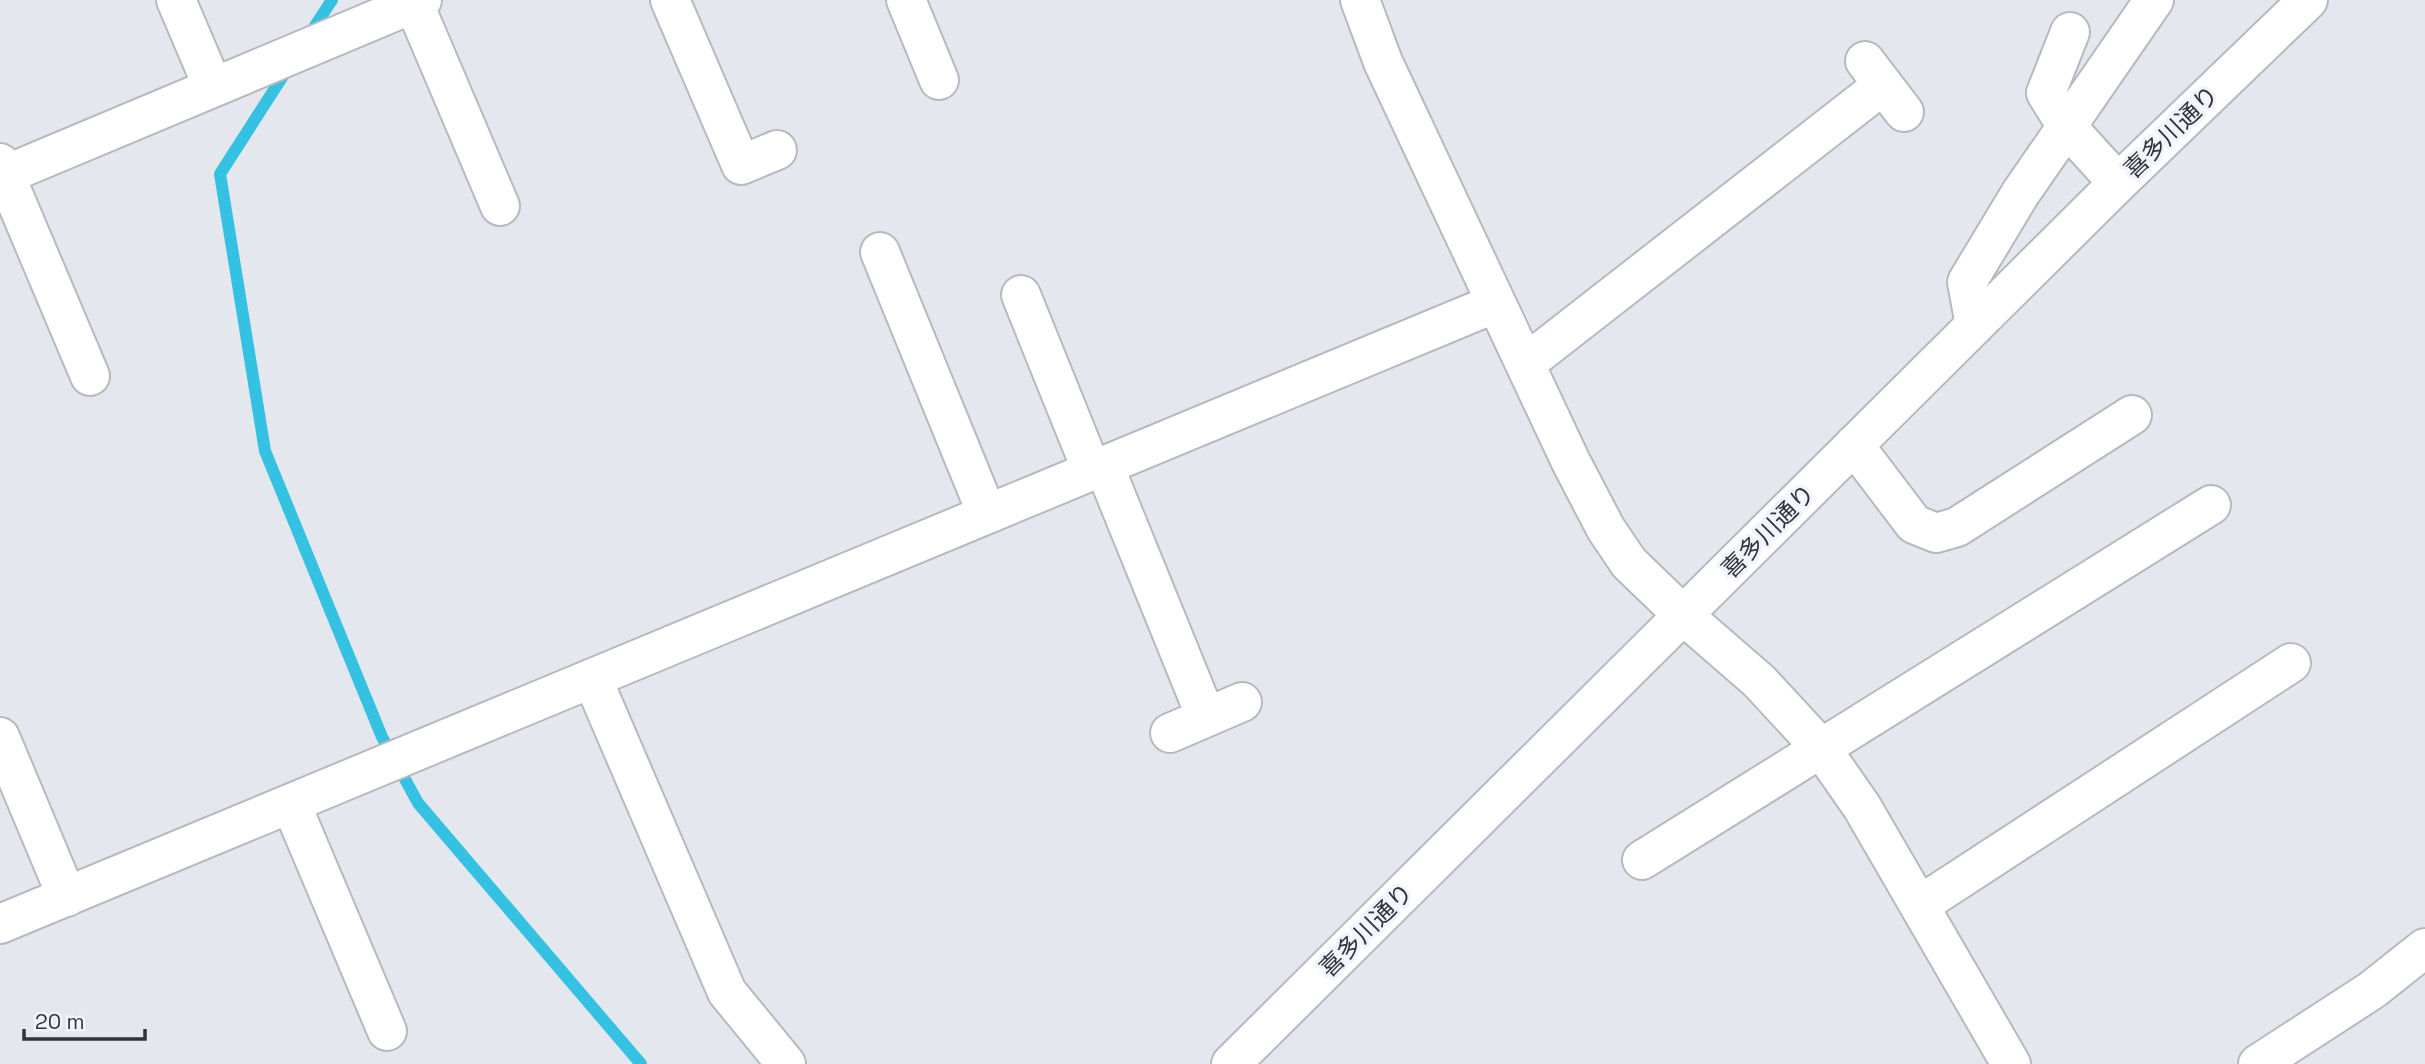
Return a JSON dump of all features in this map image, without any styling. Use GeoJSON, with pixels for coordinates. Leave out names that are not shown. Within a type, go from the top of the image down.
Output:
{"type":"FeatureCollection","features":[{"type":"Feature","properties":{"kind":"street"},"geometry":{"type":"LineString","coordinates":[[176,0],[213,88]]}},
{"type":"Feature","properties":{"kind":"street"},"geometry":{"type":"LineString","coordinates":[[670,0],[741,165],[777,150]]}},
{"type":"Feature","properties":{"kind":"street"},"geometry":{"type":"LineString","coordinates":[[906,0],[939,80]]}},
{"type":"Feature","properties":{"kind":"street"},"geometry":{"type":"LineString","coordinates":[[1360,0],[1383,62],[1571,462],[1606,528],[1629,563],[1683,615],[1759,681],[1821,748],[1862,807],[2011,1064]]}},
{"type":"Feature","properties":{"kind":"street"},"geometry":{"type":"LineString","coordinates":[[1975,325],[1967,282],[2021,194],[2154,0]]}},
{"type":"Feature","properties":{"kind":"street","name":"喜多川通り"},"geometry":{"type":"LineString","coordinates":[[1231,1064],[2118,183],[2308,0]]}},
{"type":"Feature","properties":{"kind":"street"},"geometry":{"type":"LineString","coordinates":[[90,376],[2,172],[418,2],[500,206]]}},
{"type":"Feature","properties":{"kind":"street"},"geometry":{"type":"LineString","coordinates":[[2070,32],[2046,93],[2067,127],[2118,183]]}},
{"type":"Feature","properties":{"kind":"street"},"geometry":{"type":"LineString","coordinates":[[1525,364],[1884,86]]}},
{"type":"Feature","properties":{"kind":"street"},"geometry":{"type":"LineString","coordinates":[[880,252],[987,514]]}},
{"type":"Feature","properties":{"kind":"street"},"geometry":{"type":"LineString","coordinates":[[1021,296],[1206,718]]}},
{"type":"Feature","properties":{"kind":"street"},"geometry":{"type":"LineString","coordinates":[[0,924],[1496,303]]}},
{"type":"Feature","properties":{"kind":"street"},"geometry":{"type":"LineString","coordinates":[[1854,445],[1913,524],[1936,533],[1957,527],[2132,415]]}},
{"type":"Feature","properties":{"kind":"street"},"geometry":{"type":"LineString","coordinates":[[1642,860],[2211,505]]}},
{"type":"Feature","properties":{"kind":"street"},"geometry":{"type":"LineString","coordinates":[[1920,905],[2291,663]]}},
{"type":"Feature","properties":{"kind":"street"},"geometry":{"type":"LineString","coordinates":[[592,678],[727,992],[786,1064]]}},
{"type":"Feature","properties":{"kind":"street"},"geometry":{"type":"LineString","coordinates":[[1170,733],[1242,702]]}},
{"type":"Feature","properties":{"kind":"street"},"geometry":{"type":"LineString","coordinates":[[0,737],[66,897]]}},
{"type":"Feature","properties":{"kind":"street"},"geometry":{"type":"LineString","coordinates":[[291,804],[387,1031]]}},
{"type":"Feature","properties":{"kind":"street"},"geometry":{"type":"LineString","coordinates":[[2258,1064],[2372,990],[2425,948]]}},
{"type":"Feature","properties":{"kind":"waterway"},"geometry":{"type":"LineString","coordinates":[[309,35],[332,0]]}},
{"type":"Feature","properties":{"kind":"waterway"},"geometry":{"type":"LineString","coordinates":[[288,68],[220,174],[265,451],[382,737],[418,803],[641,1064]]}}]}
